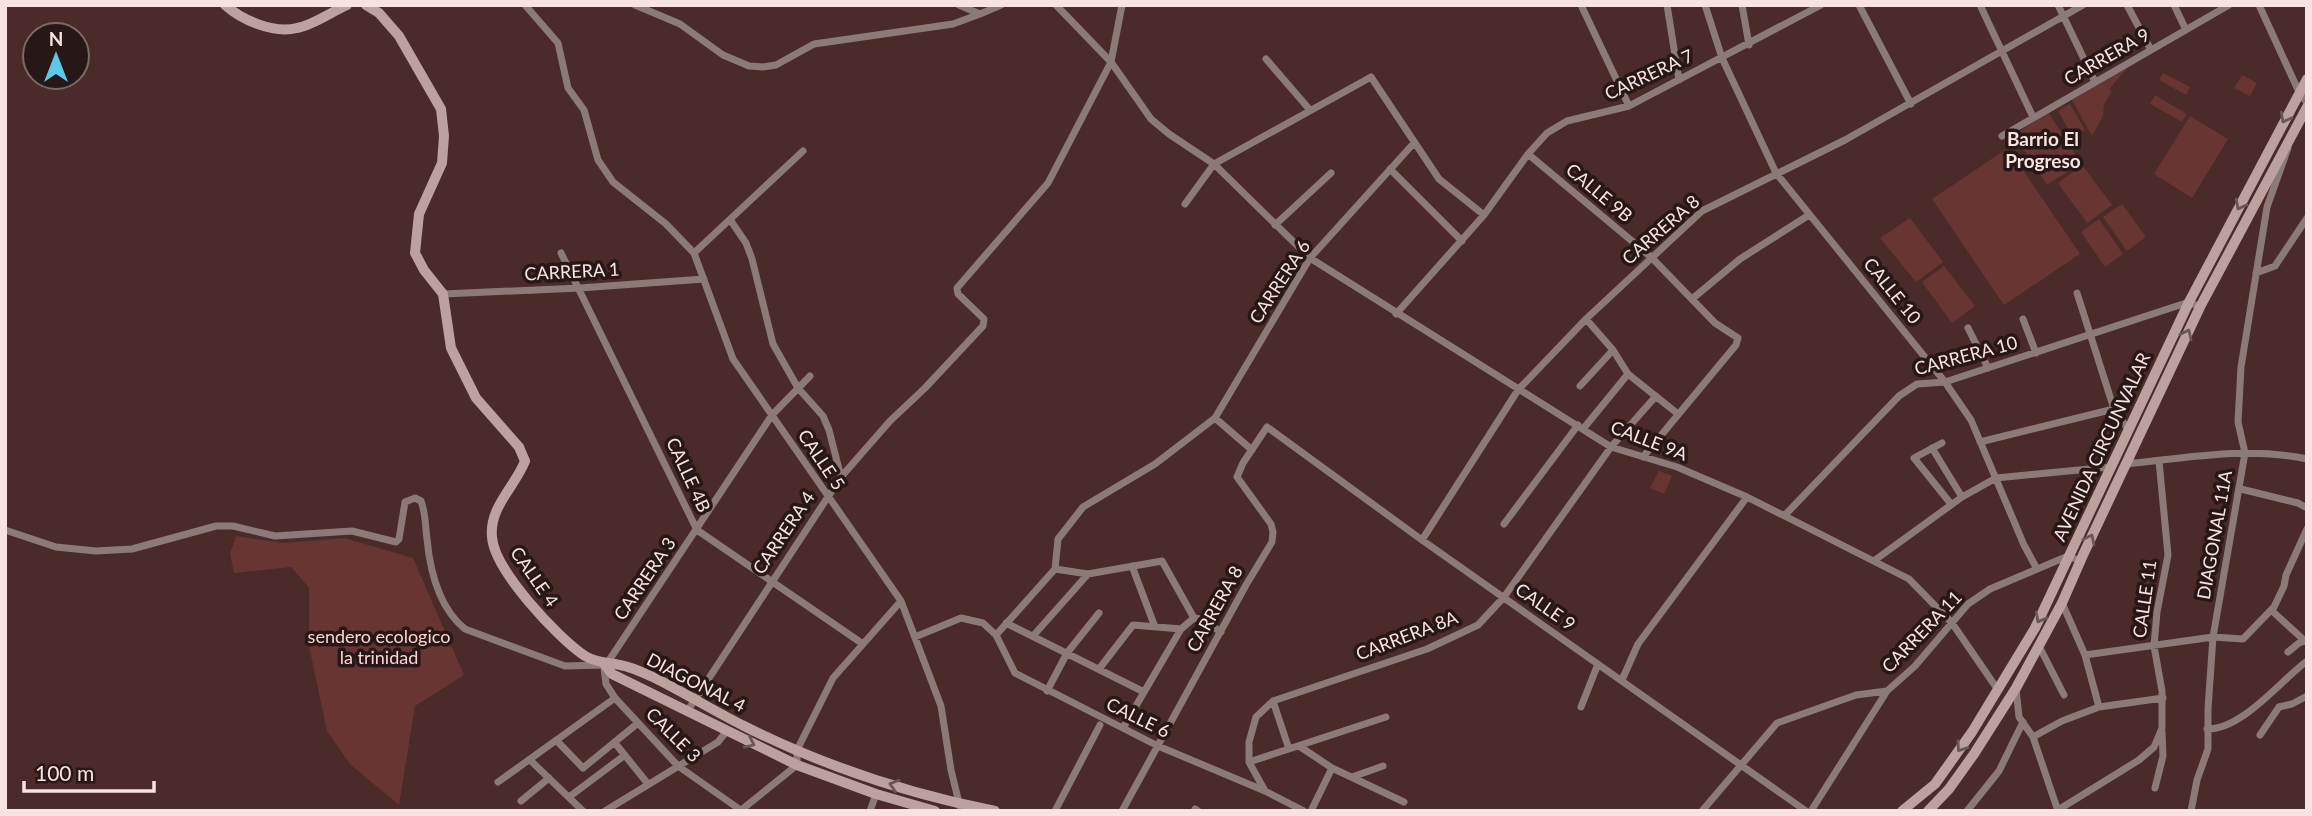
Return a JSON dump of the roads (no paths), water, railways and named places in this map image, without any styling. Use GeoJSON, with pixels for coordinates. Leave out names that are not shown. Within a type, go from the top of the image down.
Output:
{"type":"FeatureCollection","features":[{"type":"Feature","properties":{"kind":"street"},"geometry":{"type":"LineString","coordinates":[[225,5],[235,15],[267,27],[296,29],[347,5]]}},
{"type":"Feature","properties":{"kind":"street"},"geometry":{"type":"LineString","coordinates":[[366,5],[379,13],[399,36],[441,109],[444,135],[442,163],[419,214],[415,253],[424,270],[443,294]]}},
{"type":"Feature","properties":{"kind":"street"},"geometry":{"type":"LineString","coordinates":[[525,5],[538,18]]}},
{"type":"Feature","properties":{"kind":"street"},"geometry":{"type":"LineString","coordinates":[[535,5],[538,18]]}},
{"type":"Feature","properties":{"kind":"street"},"geometry":{"type":"LineString","coordinates":[[635,5],[680,24],[723,55],[749,66],[763,67],[776,65],[814,44],[953,24],[1001,5]]}},
{"type":"Feature","properties":{"kind":"street"},"geometry":{"type":"LineString","coordinates":[[958,5],[980,15]]}},
{"type":"Feature","properties":{"kind":"street","name":"CALLE 9A"},"geometry":{"type":"LineString","coordinates":[[1056,5],[1111,62],[1151,119],[1214,164],[1310,258],[1611,447],[1677,467],[1747,497],[1909,579],[1952,623],[1998,690]]}},
{"type":"Feature","properties":{"kind":"street"},"geometry":{"type":"LineString","coordinates":[[1111,62],[1122,5]]}},
{"type":"Feature","properties":{"kind":"street"},"geometry":{"type":"LineString","coordinates":[[1581,5],[1629,106]]}},
{"type":"Feature","properties":{"kind":"street"},"geometry":{"type":"LineString","coordinates":[[1667,5],[1679,80]]}},
{"type":"Feature","properties":{"kind":"street","name":"CALLE 10"},"geometry":{"type":"LineString","coordinates":[[1705,5],[1722,58],[1776,173],[1945,382],[1971,420],[2024,545],[2037,569]]}},
{"type":"Feature","properties":{"kind":"street"},"geometry":{"type":"LineString","coordinates":[[1742,5],[1749,45]]}},
{"type":"Feature","properties":{"kind":"street","name":"CARRERA 7"},"geometry":{"type":"LineString","coordinates":[[1396,314],[1484,215],[1528,154],[1547,133],[1567,121],[1629,106],[1821,5]]}},
{"type":"Feature","properties":{"kind":"street"},"geometry":{"type":"LineString","coordinates":[[1859,5],[1911,104]]}},
{"type":"Feature","properties":{"kind":"street"},"geometry":{"type":"LineString","coordinates":[[1980,5],[2032,117]]}},
{"type":"Feature","properties":{"kind":"street"},"geometry":{"type":"LineString","coordinates":[[2058,5],[2095,82]]}},
{"type":"Feature","properties":{"kind":"street","name":"CARRERA 8"},"geometry":{"type":"LineString","coordinates":[[1422,540],[1518,390],[1586,319],[1702,211],[1845,140],[2083,5]]}},
{"type":"Feature","properties":{"kind":"street"},"geometry":{"type":"LineString","coordinates":[[2127,5],[2151,50]]}},
{"type":"Feature","properties":{"kind":"street"},"geometry":{"type":"LineString","coordinates":[[2174,5],[2186,30]]}},
{"type":"Feature","properties":{"kind":"street","name":"CARRERA 9"},"geometry":{"type":"LineString","coordinates":[[2002,136],[2229,5]]}},
{"type":"Feature","properties":{"kind":"street"},"geometry":{"type":"LineString","coordinates":[[2259,5],[2307,105]]}},
{"type":"Feature","properties":{"kind":"street","name":"CALLE 5"},"geometry":{"type":"LineString","coordinates":[[538,18],[558,43],[568,88],[584,110],[598,160],[613,182],[666,224],[694,253],[733,359],[901,601],[941,706],[960,807]]}},
{"type":"Feature","properties":{"kind":"street"},"geometry":{"type":"LineString","coordinates":[[1266,59],[1310,110]]}},
{"type":"Feature","properties":{"kind":"street","name":"CARRERA 4"},"geometry":{"type":"LineString","coordinates":[[688,710],[841,477],[890,421],[925,388],[984,323],[984,319],[958,294],[957,288],[1048,183],[1111,62]]}},
{"type":"Feature","properties":{"kind":"street"},"geometry":{"type":"LineString","coordinates":[[1185,204],[1214,164],[1371,77],[1438,179],[1484,215]]}},
{"type":"Feature","properties":{"kind":"street","name":"AVENIDA CIRCUNVALAR"},"geometry":{"type":"LineString","coordinates":[[1902,811],[1935,784],[1998,690],[2044,610],[2189,302],[2307,79]]}},
{"type":"Feature","properties":{"kind":"street","name":"AVENIDA CIRCUNVALAR"},"geometry":{"type":"LineString","coordinates":[[1928,811],[1949,789],[1974,754],[2039,646],[2062,603],[2200,307],[2307,105]]}},
{"type":"Feature","properties":{"kind":"street"},"geometry":{"type":"LineString","coordinates":[[2295,126],[2307,121]]}},
{"type":"Feature","properties":{"kind":"street","name":"DIAGONAL 11A"},"geometry":{"type":"LineString","coordinates":[[2191,811],[2197,780],[2207,754],[2213,637],[2241,489],[2245,453],[2238,422],[2241,366],[2267,207],[2288,152],[2287,142]]}},
{"type":"Feature","properties":{"kind":"street","name":"CARRERA 6"},"geometry":{"type":"LineString","coordinates":[[1215,418],[1310,258],[1414,143]]}},
{"type":"Feature","properties":{"kind":"street"},"geometry":{"type":"LineString","coordinates":[[694,253],[803,151]]}},
{"type":"Feature","properties":{"kind":"street","name":"CALLE 9B"},"geometry":{"type":"LineString","coordinates":[[1528,154],[1651,257],[1715,323],[1738,338],[1736,345],[1678,414]]}},
{"type":"Feature","properties":{"kind":"street"},"geometry":{"type":"LineString","coordinates":[[1390,169],[1462,241]]}},
{"type":"Feature","properties":{"kind":"street"},"geometry":{"type":"LineString","coordinates":[[1275,225],[1331,173]]}},
{"type":"Feature","properties":{"kind":"street"},"geometry":{"type":"LineString","coordinates":[[1692,299],[1740,259],[1809,215]]}},
{"type":"Feature","properties":{"kind":"street"},"geometry":{"type":"LineString","coordinates":[[2256,273],[2276,267],[2307,218]]}},
{"type":"Feature","properties":{"kind":"street"},"geometry":{"type":"LineString","coordinates":[[731,221],[746,243],[752,259],[773,344],[799,388],[823,416],[830,430],[841,477]]}},
{"type":"Feature","properties":{"kind":"street","name":"CALLE 4B"},"geometry":{"type":"LineString","coordinates":[[561,253],[697,530],[863,644]]}},
{"type":"Feature","properties":{"kind":"street","name":"CARRERA 1"},"geometry":{"type":"LineString","coordinates":[[443,294],[704,279]]}},
{"type":"Feature","properties":{"kind":"street"},"geometry":{"type":"LineString","coordinates":[[2077,293],[2114,409],[2128,429]]}},
{"type":"Feature","properties":{"kind":"street","name":"CALLE 4"},"geometry":{"type":"LineString","coordinates":[[443,294],[451,348],[476,398],[519,447],[525,461],[520,476],[493,513],[491,538],[501,564],[554,631],[589,658],[606,665]]}},
{"type":"Feature","properties":{"kind":"street"},"geometry":{"type":"LineString","coordinates":[[2189,302],[2200,307]]}},
{"type":"Feature","properties":{"kind":"street","name":"CARRERA 10"},"geometry":{"type":"LineString","coordinates":[[1785,515],[1899,396],[1917,384],[1945,382],[2189,302]]}},
{"type":"Feature","properties":{"kind":"street"},"geometry":{"type":"LineString","coordinates":[[2023,318],[2036,353]]}},
{"type":"Feature","properties":{"kind":"street","name":"CALLE 9A"},"geometry":{"type":"LineString","coordinates":[[1586,319],[1613,350],[1629,374],[1678,414]]}},
{"type":"Feature","properties":{"kind":"street"},"geometry":{"type":"LineString","coordinates":[[1968,328],[1988,368]]}},
{"type":"Feature","properties":{"kind":"street"},"geometry":{"type":"LineString","coordinates":[[1580,386],[1613,350]]}},
{"type":"Feature","properties":{"kind":"street"},"geometry":{"type":"LineString","coordinates":[[1503,524],[1581,427],[1629,374]]}},
{"type":"Feature","properties":{"kind":"street","name":"CARRERA 3"},"geometry":{"type":"LineString","coordinates":[[606,665],[772,415],[810,376]]}},
{"type":"Feature","properties":{"kind":"street","name":"CARRERA 8A"},"geometry":{"type":"LineString","coordinates":[[1273,701],[1427,649],[1478,625],[1504,597],[1611,447],[1656,396]]}},
{"type":"Feature","properties":{"kind":"street"},"geometry":{"type":"LineString","coordinates":[[1980,442],[2114,409]]}},
{"type":"Feature","properties":{"kind":"street"},"geometry":{"type":"LineString","coordinates":[[1643,457],[1678,414]]}},
{"type":"Feature","properties":{"kind":"street"},"geometry":{"type":"LineString","coordinates":[[996,635],[1055,569],[1058,539],[1083,507],[1155,464],[1215,418],[1252,450]]}},
{"type":"Feature","properties":{"kind":"street","name":"CARRERA 8"},"geometry":{"type":"LineString","coordinates":[[1122,811],[1272,542],[1271,524],[1237,477],[1238,471],[1267,427]]}},
{"type":"Feature","properties":{"kind":"street","name":"CALLE 9"},"geometry":{"type":"LineString","coordinates":[[1267,427],[1422,540],[1809,811]]}},
{"type":"Feature","properties":{"kind":"street"},"geometry":{"type":"LineString","coordinates":[[1942,443],[1914,458],[1951,504]]}},
{"type":"Feature","properties":{"kind":"street"},"geometry":{"type":"LineString","coordinates":[[1932,448],[1962,497]]}},
{"type":"Feature","properties":{"kind":"street"},"geometry":{"type":"LineString","coordinates":[[2126,464],[2245,453],[2290,455],[2307,459]]}},
{"type":"Feature","properties":{"kind":"street","name":"CALLE 11"},"geometry":{"type":"LineString","coordinates":[[2155,788],[2163,756],[2163,698],[2154,646],[2157,612],[2168,555],[2159,461]]}},
{"type":"Feature","properties":{"kind":"street"},"geometry":{"type":"LineString","coordinates":[[1875,560],[1951,504],[1996,478],[2110,467]]}},
{"type":"Feature","properties":{"kind":"street"},"geometry":{"type":"LineString","coordinates":[[2241,489],[2298,503],[2307,508]]}},
{"type":"Feature","properties":{"kind":"street"},"geometry":{"type":"LineString","coordinates":[[1622,680],[1638,645],[1747,497]]}},
{"type":"Feature","properties":{"kind":"street"},"geometry":{"type":"LineString","coordinates":[[5,530],[56,547],[96,551],[132,549],[216,526],[233,526],[275,536],[352,531],[396,542],[399,539],[405,502],[415,498],[421,501],[426,512],[429,558],[439,597],[458,624],[554,663],[573,667],[606,665]]}},
{"type":"Feature","properties":{"kind":"street"},"geometry":{"type":"LineString","coordinates":[[2085,655],[2213,637],[2244,639],[2271,610],[2307,530]]}},
{"type":"Feature","properties":{"kind":"street"},"geometry":{"type":"LineString","coordinates":[[2296,554],[2307,547]]}},
{"type":"Feature","properties":{"kind":"street"},"geometry":{"type":"LineString","coordinates":[[2037,569],[2068,556],[2080,561]]}},
{"type":"Feature","properties":{"kind":"street"},"geometry":{"type":"LineString","coordinates":[[1055,569],[1088,574],[1159,561],[1177,584],[1194,618]]}},
{"type":"Feature","properties":{"kind":"street"},"geometry":{"type":"LineString","coordinates":[[1132,566],[1155,627]]}},
{"type":"Feature","properties":{"kind":"street","name":"CARRERA 11"},"geometry":{"type":"LineString","coordinates":[[1702,811],[1777,723],[1856,695],[1887,691],[1915,666],[1968,604],[1990,589],[2037,569]]}},
{"type":"Feature","properties":{"kind":"street"},"geometry":{"type":"LineString","coordinates":[[1032,636],[1088,574]]}},
{"type":"Feature","properties":{"kind":"street"},"geometry":{"type":"LineString","coordinates":[[741,811],[797,765],[797,750],[833,678],[901,601]]}},
{"type":"Feature","properties":{"kind":"street"},"geometry":{"type":"LineString","coordinates":[[2062,603],[2085,655],[2099,707]]}},
{"type":"Feature","properties":{"kind":"street"},"geometry":{"type":"LineString","coordinates":[[2271,610],[2306,641]]}},
{"type":"Feature","properties":{"kind":"street"},"geometry":{"type":"LineString","coordinates":[[1047,691],[1067,653],[1099,613]]}},
{"type":"Feature","properties":{"kind":"street","name":"CALLE 6"},"geometry":{"type":"LineString","coordinates":[[915,637],[961,618],[982,623],[996,635],[1015,673],[1158,746],[1265,791],[1303,811]]}},
{"type":"Feature","properties":{"kind":"street"},"geometry":{"type":"LineString","coordinates":[[1123,728],[1181,629],[1194,618],[1201,619],[1221,632]]}},
{"type":"Feature","properties":{"kind":"street"},"geometry":{"type":"LineString","coordinates":[[1006,623],[1144,692]]}},
{"type":"Feature","properties":{"kind":"street"},"geometry":{"type":"LineString","coordinates":[[1099,669],[1133,625],[1181,629]]}},
{"type":"Feature","properties":{"kind":"street"},"geometry":{"type":"LineString","coordinates":[[2288,652],[2306,641]]}},
{"type":"Feature","properties":{"kind":"street"},"geometry":{"type":"LineString","coordinates":[[2039,646],[2064,695]]}},
{"type":"Feature","properties":{"kind":"street"},"geometry":{"type":"LineString","coordinates":[[2207,729],[2220,729],[2272,695],[2307,661]]}},
{"type":"Feature","properties":{"kind":"street","name":"DIAGONAL 4"},"geometry":{"type":"LineString","coordinates":[[935,811],[876,794],[797,765],[612,674],[606,665],[617,664],[634,669],[696,698],[743,726],[797,750],[893,786],[960,807],[991,810]]}},
{"type":"Feature","properties":{"kind":"street"},"geometry":{"type":"LineString","coordinates":[[1581,707],[1598,664]]}},
{"type":"Feature","properties":{"kind":"street","name":"CALLE 3"},"geometry":{"type":"LineString","coordinates":[[606,665],[603,676],[615,698],[638,723],[678,766],[741,811]]}},
{"type":"Feature","properties":{"kind":"street"},"geometry":{"type":"LineString","coordinates":[[2016,688],[2019,717],[2033,737],[2058,810],[2139,760],[2154,747],[2162,728]]}},
{"type":"Feature","properties":{"kind":"street"},"geometry":{"type":"LineString","coordinates":[[1809,811],[1887,691]]}},
{"type":"Feature","properties":{"kind":"street"},"geometry":{"type":"LineString","coordinates":[[2272,695],[2279,707]]}},
{"type":"Feature","properties":{"kind":"street"},"geometry":{"type":"LineString","coordinates":[[2260,736],[2279,707],[2307,696]]}},
{"type":"Feature","properties":{"kind":"street"},"geometry":{"type":"LineString","coordinates":[[498,782],[615,698]]}},
{"type":"Feature","properties":{"kind":"street"},"geometry":{"type":"LineString","coordinates":[[2033,737],[2062,721],[2099,707],[2163,698]]}},
{"type":"Feature","properties":{"kind":"street"},"geometry":{"type":"LineString","coordinates":[[1265,791],[1249,762],[1249,742],[1256,717],[1273,701],[1289,749]]}},
{"type":"Feature","properties":{"kind":"street"},"geometry":{"type":"LineString","coordinates":[[1249,762],[1386,717]]}},
{"type":"Feature","properties":{"kind":"street"},"geometry":{"type":"LineString","coordinates":[[1967,811],[1999,771],[2023,722]]}},
{"type":"Feature","properties":{"kind":"street"},"geometry":{"type":"LineString","coordinates":[[557,741],[583,768],[638,723]]}},
{"type":"Feature","properties":{"kind":"street"},"geometry":{"type":"LineString","coordinates":[[1055,811],[1100,725]]}},
{"type":"Feature","properties":{"kind":"street"},"geometry":{"type":"LineString","coordinates":[[605,811],[718,743],[726,732]]}},
{"type":"Feature","properties":{"kind":"street"},"geometry":{"type":"LineString","coordinates":[[615,743],[648,784]]}},
{"type":"Feature","properties":{"kind":"street"},"geometry":{"type":"LineString","coordinates":[[1299,746],[1332,768],[1405,802]]}},
{"type":"Feature","properties":{"kind":"street"},"geometry":{"type":"LineString","coordinates":[[569,797],[625,755]]}},
{"type":"Feature","properties":{"kind":"street"},"geometry":{"type":"LineString","coordinates":[[530,760],[583,811]]}},
{"type":"Feature","properties":{"kind":"street"},"geometry":{"type":"LineString","coordinates":[[1352,777],[1383,766]]}},
{"type":"Feature","properties":{"kind":"street"},"geometry":{"type":"LineString","coordinates":[[1311,811],[1332,768]]}},
{"type":"Feature","properties":{"kind":"street"},"geometry":{"type":"LineString","coordinates":[[522,801],[549,778]]}},
{"type":"Feature","properties":{"kind":"street"},"geometry":{"type":"LineString","coordinates":[[870,811],[876,794]]}},
{"type":"Feature","properties":{"kind":"district","name":"Barrio El Progreso"},"geometry":{"type":"Point","coordinates":[2043,150]}},
{"type":"Feature","properties":{"kind":"park label","name":"sendero ecologico la trinidad"},"geometry":{"type":"Point","coordinates":[379,647]}}]}
